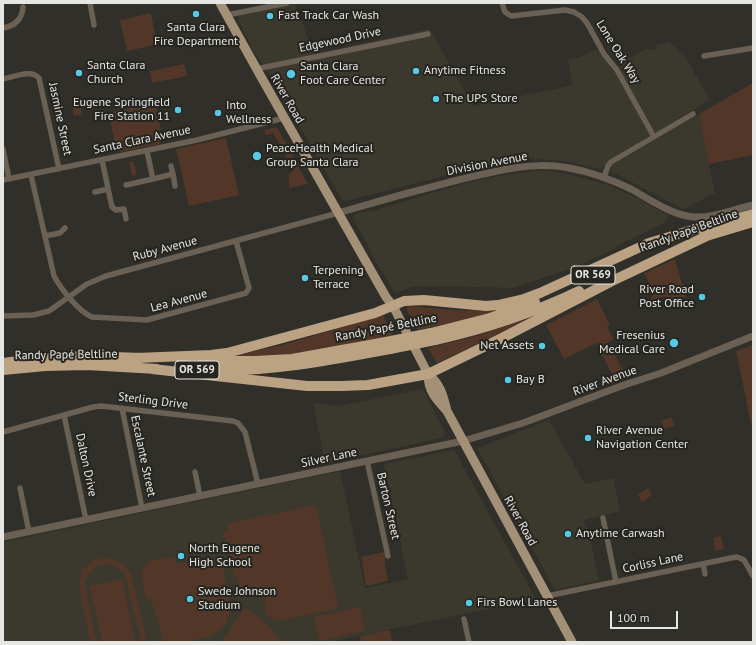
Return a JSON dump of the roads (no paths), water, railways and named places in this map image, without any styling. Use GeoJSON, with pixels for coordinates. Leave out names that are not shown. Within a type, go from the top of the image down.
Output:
{"type":"FeatureCollection","features":[{"type":"Feature","properties":{"kind":"highway","name":"Randy Papé Beltline"},"geometry":{"type":"LineString","coordinates":[[3,370],[45,366],[221,370],[260,369],[316,363],[433,336],[470,332],[522,315],[566,298],[708,231],[753,214]]}},
{"type":"Feature","properties":{"kind":"highway","name":"Randy Papé Beltline"},"geometry":{"type":"LineString","coordinates":[[708,231],[753,222]]}},
{"type":"Feature","properties":{"kind":"highway"},"geometry":{"type":"LineString","coordinates":[[136,358],[227,353],[375,313],[404,301],[419,300],[486,306],[524,299],[649,243],[708,231]]}},
{"type":"Feature","properties":{"kind":"highway"},"geometry":{"type":"LineString","coordinates":[[152,369],[307,386],[368,385],[428,374],[612,282],[708,231]]}},
{"type":"Feature","properties":{"kind":"highway","name":"Randy Papé Beltline"},"geometry":{"type":"LineString","coordinates":[[3,363],[36,359],[86,356],[222,362],[284,359],[388,346]]}},
{"type":"Feature","properties":{"kind":"main road","name":"River Road"},"geometry":{"type":"LineString","coordinates":[[220,3],[358,248],[388,293],[393,306],[428,374],[428,384],[435,399],[446,411],[463,441],[572,642]]}},
{"type":"Feature","properties":{"kind":"street"},"geometry":{"type":"LineString","coordinates":[[90,3],[94,25]]}},
{"type":"Feature","properties":{"kind":"street"},"geometry":{"type":"LineString","coordinates":[[227,15],[287,3]]}},
{"type":"Feature","properties":{"kind":"street","name":"Lone Oak Way"},"geometry":{"type":"LineString","coordinates":[[502,3],[504,12],[513,16],[565,10],[572,11],[582,17],[604,54],[618,70],[654,137]]}},
{"type":"Feature","properties":{"kind":"street"},"geometry":{"type":"LineString","coordinates":[[3,28],[17,23],[22,16],[23,7]]}},
{"type":"Feature","properties":{"kind":"street","name":"Edgewood Drive"},"geometry":{"type":"LineString","coordinates":[[256,69],[428,34]]}},
{"type":"Feature","properties":{"kind":"street"},"geometry":{"type":"LineString","coordinates":[[704,56],[753,48]]}},
{"type":"Feature","properties":{"kind":"street","name":"Jasmine Street"},"geometry":{"type":"LineString","coordinates":[[3,79],[30,73],[37,75],[40,79],[59,169]]}},
{"type":"Feature","properties":{"kind":"street"},"geometry":{"type":"LineString","coordinates":[[604,177],[608,166],[612,162],[694,114]]}},
{"type":"Feature","properties":{"kind":"street","name":"Santa Clara Avenue"},"geometry":{"type":"LineString","coordinates":[[3,180],[147,151],[284,118]]}},
{"type":"Feature","properties":{"kind":"street"},"geometry":{"type":"LineString","coordinates":[[3,149],[9,179]]}},
{"type":"Feature","properties":{"kind":"street"},"geometry":{"type":"LineString","coordinates":[[147,151],[153,179]]}},
{"type":"Feature","properties":{"kind":"street"},"geometry":{"type":"LineString","coordinates":[[102,160],[112,208],[117,210],[124,209],[126,219]]}},
{"type":"Feature","properties":{"kind":"street"},"geometry":{"type":"LineString","coordinates":[[171,166],[175,186]]}},
{"type":"Feature","properties":{"kind":"street","name":"Division Avenue"},"geometry":{"type":"LineString","coordinates":[[338,213],[407,193],[513,168],[533,166],[556,166],[604,177],[675,212],[690,216],[713,216],[753,205]]}},
{"type":"Feature","properties":{"kind":"street"},"geometry":{"type":"LineString","coordinates":[[126,185],[173,174]]}},
{"type":"Feature","properties":{"kind":"street"},"geometry":{"type":"LineString","coordinates":[[31,175],[54,276],[70,296]]}},
{"type":"Feature","properties":{"kind":"street"},"geometry":{"type":"LineString","coordinates":[[94,192],[108,189]]}},
{"type":"Feature","properties":{"kind":"street","name":"Ruby Avenue"},"geometry":{"type":"LineString","coordinates":[[3,314],[33,315],[41,313],[56,307],[87,284],[106,276],[338,213]]}},
{"type":"Feature","properties":{"kind":"street"},"geometry":{"type":"LineString","coordinates":[[45,236],[58,234],[65,228]]}},
{"type":"Feature","properties":{"kind":"street","name":"Lea Avenue"},"geometry":{"type":"LineString","coordinates":[[70,296],[82,311],[92,317],[144,321],[244,294],[248,292],[249,288],[236,241]]}},
{"type":"Feature","properties":{"kind":"street","name":"River Avenue"},"geometry":{"type":"LineString","coordinates":[[463,441],[523,423],[624,384],[662,373],[753,336]]}},
{"type":"Feature","properties":{"kind":"street","name":"Sterling Drive"},"geometry":{"type":"LineString","coordinates":[[3,432],[101,406],[232,421],[238,423],[245,432],[258,484]]}},
{"type":"Feature","properties":{"kind":"street","name":"Escalante Street"},"geometry":{"type":"LineString","coordinates":[[122,408],[142,508]]}},
{"type":"Feature","properties":{"kind":"street","name":"Dalton Drive"},"geometry":{"type":"LineString","coordinates":[[64,415],[86,520]]}},
{"type":"Feature","properties":{"kind":"street","name":"Silver Lane"},"geometry":{"type":"LineString","coordinates":[[3,538],[463,441]]}},
{"type":"Feature","properties":{"kind":"street","name":"Barton Street"},"geometry":{"type":"LineString","coordinates":[[367,461],[388,556]]}},
{"type":"Feature","properties":{"kind":"street"},"geometry":{"type":"LineString","coordinates":[[195,472],[200,496]]}},
{"type":"Feature","properties":{"kind":"street"},"geometry":{"type":"LineString","coordinates":[[20,488],[29,532]]}},
{"type":"Feature","properties":{"kind":"street"},"geometry":{"type":"LineString","coordinates":[[603,518],[616,582]]}},
{"type":"Feature","properties":{"kind":"street","name":"Corliss Lane"},"geometry":{"type":"LineString","coordinates":[[547,596],[732,558],[741,558],[746,562],[753,576]]}},
{"type":"Feature","properties":{"kind":"street"},"geometry":{"type":"LineString","coordinates":[[703,564],[705,574]]}},
{"type":"Feature","properties":{"kind":"street"},"geometry":{"type":"LineString","coordinates":[[464,619],[469,642]]}},
{"type":"Feature","properties":{"kind":"place","name":"Santa Clara Fire Department"},"geometry":{"type":"Point","coordinates":[196,14]}},
{"type":"Feature","properties":{"kind":"place","name":"Fast Track Car Wash"},"geometry":{"type":"Point","coordinates":[270,16]}},
{"type":"Feature","properties":{"kind":"place","name":"Anytime Fitness"},"geometry":{"type":"Point","coordinates":[416,71]}},
{"type":"Feature","properties":{"kind":"place","name":"Santa Clara Church"},"geometry":{"type":"Point","coordinates":[79,73]}},
{"type":"Feature","properties":{"kind":"place","name":"Santa Clara Foot Care Center"},"geometry":{"type":"Point","coordinates":[291,74]}},
{"type":"Feature","properties":{"kind":"place","name":"The UPS Store"},"geometry":{"type":"Point","coordinates":[436,99]}},
{"type":"Feature","properties":{"kind":"place","name":"Eugene Springfield Fire Station 11"},"geometry":{"type":"Point","coordinates":[178,110]}},
{"type":"Feature","properties":{"kind":"place","name":"Into Wellness"},"geometry":{"type":"Point","coordinates":[218,113]}},
{"type":"Feature","properties":{"kind":"place","name":"PeaceHealth Medical Group Santa Clara"},"geometry":{"type":"Point","coordinates":[257,156]}},
{"type":"Feature","properties":{"kind":"place","name":"Terpening Terrace"},"geometry":{"type":"Point","coordinates":[305,278]}},
{"type":"Feature","properties":{"kind":"place","name":"River Road Post Office"},"geometry":{"type":"Point","coordinates":[702,297]}},
{"type":"Feature","properties":{"kind":"place","name":"Fresenius Medical Care"},"geometry":{"type":"Point","coordinates":[674,343]}},
{"type":"Feature","properties":{"kind":"place","name":"Net Assets"},"geometry":{"type":"Point","coordinates":[542,346]}},
{"type":"Feature","properties":{"kind":"place","name":"Bay B"},"geometry":{"type":"Point","coordinates":[508,380]}},
{"type":"Feature","properties":{"kind":"place","name":"River Avenue Navigation Center"},"geometry":{"type":"Point","coordinates":[588,438]}},
{"type":"Feature","properties":{"kind":"place","name":"Anytime Carwash"},"geometry":{"type":"Point","coordinates":[568,534]}},
{"type":"Feature","properties":{"kind":"place","name":"North Eugene High School"},"geometry":{"type":"Point","coordinates":[181,556]}},
{"type":"Feature","properties":{"kind":"place","name":"Swede Johnson Stadium"},"geometry":{"type":"Point","coordinates":[190,599]}},
{"type":"Feature","properties":{"kind":"place","name":"Firs Bowl Lanes"},"geometry":{"type":"Point","coordinates":[469,603]}}]}
